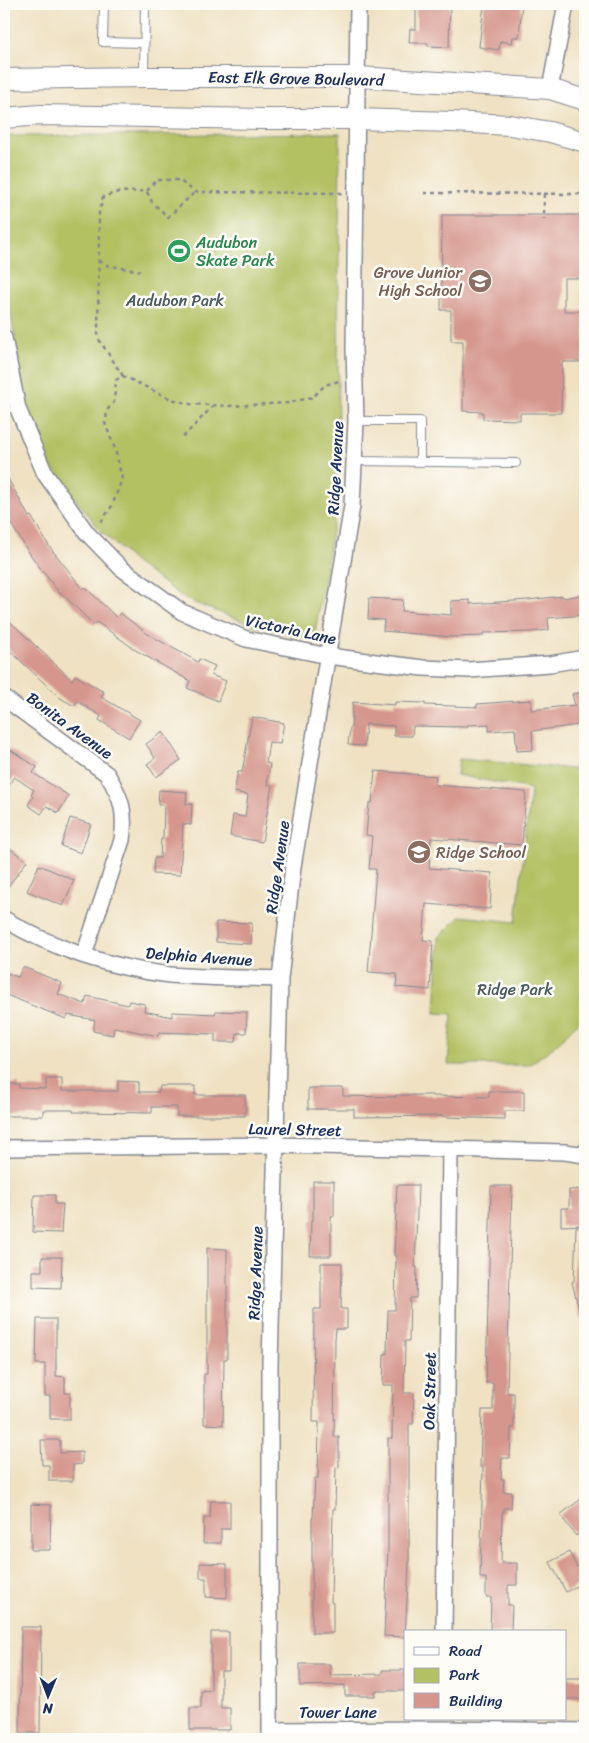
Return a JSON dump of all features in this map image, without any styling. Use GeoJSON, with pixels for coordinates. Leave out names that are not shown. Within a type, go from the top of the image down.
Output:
{"type":"FeatureCollection","features":[{"type":"Feature","properties":{"kind":"street","name":"Ridge Avenue"},"geometry":{"type":"LineString","coordinates":[[270,1735],[270,1365],[280,979],[293,867],[352,506],[356,421],[358,4]]}},
{"type":"Feature","properties":{"kind":"street"},"geometry":{"type":"LineString","coordinates":[[550,89],[566,4]]}},
{"type":"Feature","properties":{"kind":"street","name":"East Elk Grove Boulevard"},"geometry":{"type":"LineString","coordinates":[[4,79],[358,77],[550,89],[585,100]]}},
{"type":"Feature","properties":{"kind":"street"},"geometry":{"type":"LineString","coordinates":[[4,118],[40,115],[356,119],[510,125],[550,132],[585,142]]}},
{"type":"Feature","properties":{"kind":"street","name":"Victoria Lane"},"geometry":{"type":"LineString","coordinates":[[4,338],[18,409],[45,474],[88,533],[122,568],[182,612],[246,640],[328,656],[423,668],[469,670],[550,664],[585,658]]}},
{"type":"Feature","properties":{"kind":"street","name":"Bonita Avenue"},"geometry":{"type":"LineString","coordinates":[[4,698],[107,774],[115,786],[124,809],[122,840],[84,955]]}},
{"type":"Feature","properties":{"kind":"street","name":"Delphia Avenue"},"geometry":{"type":"LineString","coordinates":[[4,919],[53,944],[122,966],[168,974],[280,979]]}},
{"type":"Feature","properties":{"kind":"street","name":"Laurel Street"},"geometry":{"type":"LineString","coordinates":[[4,1148],[276,1145],[585,1154]]}},
{"type":"Feature","properties":{"kind":"street","name":"Oak Street"},"geometry":{"type":"LineString","coordinates":[[444,1630],[450,1150]]}},
{"type":"Feature","properties":{"kind":"street","name":"Tower Lane"},"geometry":{"type":"LineString","coordinates":[[270,1735],[443,1724],[585,1731]]}},
{"type":"Feature","properties":{"kind":"lane"},"geometry":{"type":"LineString","coordinates":[[104,4],[103,42],[144,43]]}},
{"type":"Feature","properties":{"kind":"lane"},"geometry":{"type":"LineString","coordinates":[[144,77],[145,4]]}},
{"type":"Feature","properties":{"kind":"lane"},"geometry":{"type":"LineString","coordinates":[[356,421],[420,421],[420,462]]}},
{"type":"Feature","properties":{"kind":"lane"},"geometry":{"type":"LineString","coordinates":[[355,461],[516,463]]}},
{"type":"Feature","properties":{"kind":"path"},"geometry":{"type":"LineString","coordinates":[[355,380],[344,379],[325,385],[313,397],[288,403],[229,406],[190,404],[171,399],[123,376],[98,338],[100,213],[103,197],[118,192],[147,191],[156,180],[179,180],[195,192],[356,193]]}},
{"type":"Feature","properties":{"kind":"path"},"geometry":{"type":"LineString","coordinates":[[147,191],[152,202],[168,217],[195,192]]}},
{"type":"Feature","properties":{"kind":"path"},"geometry":{"type":"LineString","coordinates":[[424,193],[582,194],[585,192]]}},
{"type":"Feature","properties":{"kind":"path"},"geometry":{"type":"LineString","coordinates":[[544,194],[544,220]]}},
{"type":"Feature","properties":{"kind":"path"},"geometry":{"type":"LineString","coordinates":[[99,261],[106,265],[140,271]]}},
{"type":"Feature","properties":{"kind":"path"},"geometry":{"type":"LineString","coordinates":[[100,522],[112,506],[122,479],[116,449],[105,423],[108,409],[114,402],[116,380],[123,376]]}},
{"type":"Feature","properties":{"kind":"path"},"geometry":{"type":"LineString","coordinates":[[183,436],[214,405]]}},
{"type":"Feature","properties":{"kind":"green space","name":"Audubon Park"},"geometry":{"type":"Polygon","coordinates":[[[340,133],[337,502],[314,639],[252,625],[187,600],[134,562],[99,529],[53,470],[27,410],[4,274],[4,136],[340,133]]]}},
{"type":"Feature","properties":{"kind":"green space","name":"Ridge Park"},"geometry":{"type":"Polygon","coordinates":[[[459,759],[585,770],[585,1013],[582,1019],[555,1046],[529,1065],[448,1065],[452,1014],[435,1013],[439,937],[460,916],[516,922],[531,789],[457,775],[459,759]]]}},
{"type":"Feature","properties":{"kind":"building"},"geometry":{"type":"Polygon","coordinates":[[[416,4],[450,4],[449,47],[428,46],[428,43],[409,43],[410,29],[416,29],[416,4]]]}},
{"type":"Feature","properties":{"kind":"building"},"geometry":{"type":"Polygon","coordinates":[[[484,4],[522,4],[519,37],[513,37],[512,43],[500,41],[499,50],[479,47],[484,4]]]}},
{"type":"Feature","properties":{"kind":"building"},"geometry":{"type":"Polygon","coordinates":[[[442,215],[585,215],[585,278],[564,278],[564,311],[585,311],[585,362],[562,362],[561,413],[520,413],[520,420],[483,419],[483,412],[463,411],[463,341],[451,341],[451,310],[441,310],[442,215]]]}},
{"type":"Feature","properties":{"kind":"building"},"geometry":{"type":"Polygon","coordinates":[[[4,471],[29,517],[31,516],[49,546],[83,589],[85,587],[116,617],[120,613],[148,634],[198,662],[199,659],[215,666],[211,675],[226,681],[218,701],[187,688],[190,681],[137,651],[97,622],[94,625],[60,594],[32,557],[4,513],[4,471]]]}},
{"type":"Feature","properties":{"kind":"building"},"geometry":{"type":"Polygon","coordinates":[[[585,594],[585,615],[548,618],[549,630],[532,632],[483,633],[483,636],[452,637],[383,631],[384,620],[368,619],[369,598],[403,600],[402,611],[451,615],[451,601],[470,600],[470,604],[563,596],[564,598],[585,594]]]}},
{"type":"Feature","properties":{"kind":"building"},"geometry":{"type":"Polygon","coordinates":[[[4,616],[72,680],[75,675],[104,692],[101,697],[140,720],[129,738],[99,720],[101,716],[77,701],[74,706],[59,697],[4,645],[4,616]]]}},
{"type":"Feature","properties":{"kind":"building"},"geometry":{"type":"Polygon","coordinates":[[[585,692],[585,732],[580,732],[579,725],[532,731],[533,750],[517,751],[515,729],[489,731],[489,724],[467,725],[467,727],[413,726],[412,736],[394,736],[394,726],[366,724],[364,746],[348,745],[353,702],[395,705],[395,702],[425,703],[425,705],[477,707],[477,704],[531,700],[531,710],[575,705],[572,694],[585,692]]]}},
{"type":"Feature","properties":{"kind":"building"},"geometry":{"type":"Polygon","coordinates":[[[252,717],[284,723],[280,744],[269,742],[266,763],[270,764],[267,784],[272,785],[262,842],[230,836],[233,815],[245,817],[248,795],[234,792],[238,772],[242,772],[252,717]]]}},
{"type":"Feature","properties":{"kind":"building"},"geometry":{"type":"Polygon","coordinates":[[[163,732],[181,760],[156,777],[147,764],[155,758],[146,744],[163,732]]]}},
{"type":"Feature","properties":{"kind":"building"},"geometry":{"type":"Polygon","coordinates":[[[9,749],[37,767],[33,773],[69,796],[58,813],[47,806],[41,814],[28,805],[33,797],[31,795],[34,790],[14,777],[4,792],[4,758],[9,749]]]}},
{"type":"Feature","properties":{"kind":"building"},"geometry":{"type":"Polygon","coordinates":[[[375,771],[436,776],[435,785],[526,792],[522,845],[431,838],[429,868],[492,873],[490,909],[426,904],[423,940],[433,941],[430,990],[396,987],[397,974],[368,972],[376,869],[369,869],[372,836],[366,835],[375,771]]]}},
{"type":"Feature","properties":{"kind":"building"},"geometry":{"type":"Polygon","coordinates":[[[159,790],[187,792],[186,804],[192,804],[191,825],[183,824],[180,875],[153,874],[154,858],[160,858],[161,839],[163,839],[164,805],[158,805],[159,790]]]}},
{"type":"Feature","properties":{"kind":"building"},"geometry":{"type":"Polygon","coordinates":[[[70,818],[91,824],[81,853],[61,846],[70,818]]]}},
{"type":"Feature","properties":{"kind":"building"},"geometry":{"type":"Polygon","coordinates":[[[4,844],[27,861],[4,892],[4,844]]]}},
{"type":"Feature","properties":{"kind":"building"},"geometry":{"type":"Polygon","coordinates":[[[39,865],[74,880],[63,906],[27,891],[39,865]]]}},
{"type":"Feature","properties":{"kind":"building"},"geometry":{"type":"Polygon","coordinates":[[[216,922],[252,923],[251,944],[216,942],[216,922]]]}},
{"type":"Feature","properties":{"kind":"building"},"geometry":{"type":"Polygon","coordinates":[[[23,967],[62,983],[58,994],[85,1004],[87,996],[128,1005],[129,1001],[145,1004],[144,1011],[172,1017],[172,1012],[215,1014],[216,1011],[247,1012],[246,1033],[237,1033],[236,1042],[215,1042],[215,1034],[159,1032],[158,1036],[114,1027],[113,1035],[93,1031],[95,1020],[68,1015],[66,1019],[4,994],[4,972],[18,977],[23,967]]]}},
{"type":"Feature","properties":{"kind":"building"},"geometry":{"type":"Polygon","coordinates":[[[46,1079],[62,1079],[62,1091],[118,1091],[118,1081],[139,1082],[139,1092],[159,1092],[160,1086],[195,1086],[195,1095],[245,1095],[245,1116],[177,1116],[177,1107],[152,1107],[152,1113],[43,1110],[43,1116],[4,1116],[4,1084],[19,1084],[19,1088],[46,1089],[46,1079]]]}},
{"type":"Feature","properties":{"kind":"building"},"geometry":{"type":"Polygon","coordinates":[[[308,1088],[343,1088],[343,1096],[396,1097],[396,1095],[432,1095],[489,1097],[489,1091],[524,1091],[524,1111],[505,1111],[505,1119],[445,1116],[354,1117],[354,1109],[308,1109],[308,1088]]]}},
{"type":"Feature","properties":{"kind":"building"},"geometry":{"type":"Polygon","coordinates":[[[313,1181],[334,1181],[334,1216],[331,1216],[331,1256],[310,1256],[311,1220],[313,1220],[313,1181]]]}},
{"type":"Feature","properties":{"kind":"building"},"geometry":{"type":"Polygon","coordinates":[[[397,1185],[418,1185],[415,1267],[417,1267],[416,1298],[410,1298],[409,1341],[405,1341],[404,1393],[414,1393],[413,1424],[409,1424],[409,1563],[404,1637],[384,1636],[388,1549],[388,1438],[392,1438],[393,1385],[383,1385],[384,1354],[387,1354],[388,1310],[395,1310],[396,1256],[394,1256],[397,1185]]]}},
{"type":"Feature","properties":{"kind":"building"},"geometry":{"type":"Polygon","coordinates":[[[491,1186],[512,1186],[507,1393],[514,1393],[514,1428],[511,1428],[510,1458],[502,1458],[501,1479],[504,1479],[503,1492],[512,1492],[511,1508],[504,1508],[504,1512],[502,1512],[501,1563],[517,1563],[517,1585],[508,1585],[508,1605],[512,1605],[511,1630],[490,1630],[491,1597],[486,1597],[486,1578],[480,1578],[483,1467],[480,1467],[482,1410],[493,1410],[493,1383],[486,1383],[491,1186]]]}},
{"type":"Feature","properties":{"kind":"building"},"geometry":{"type":"Polygon","coordinates":[[[585,1189],[585,1225],[561,1226],[561,1208],[569,1208],[569,1190],[585,1189]]]}},
{"type":"Feature","properties":{"kind":"building"},"geometry":{"type":"Polygon","coordinates":[[[34,1195],[55,1195],[55,1204],[63,1204],[61,1233],[33,1232],[34,1195]]]}},
{"type":"Feature","properties":{"kind":"building"},"geometry":{"type":"Polygon","coordinates":[[[576,1227],[585,1227],[585,1318],[581,1318],[572,1282],[574,1281],[576,1227]]]}},
{"type":"Feature","properties":{"kind":"building"},"geometry":{"type":"Polygon","coordinates":[[[207,1248],[227,1249],[227,1359],[224,1359],[223,1425],[204,1424],[204,1374],[207,1374],[207,1248]]]}},
{"type":"Feature","properties":{"kind":"building"},"geometry":{"type":"Polygon","coordinates":[[[42,1257],[62,1257],[61,1288],[33,1287],[33,1271],[42,1271],[42,1257]]]}},
{"type":"Feature","properties":{"kind":"building"},"geometry":{"type":"Polygon","coordinates":[[[321,1263],[342,1263],[341,1309],[347,1309],[347,1329],[336,1329],[335,1339],[334,1437],[339,1437],[339,1468],[336,1467],[335,1509],[333,1509],[331,1602],[333,1603],[333,1633],[312,1633],[312,1518],[315,1478],[318,1478],[319,1422],[313,1422],[314,1309],[321,1309],[321,1263]]]}},
{"type":"Feature","properties":{"kind":"building"},"geometry":{"type":"Polygon","coordinates":[[[37,1319],[56,1319],[56,1376],[65,1377],[65,1393],[70,1393],[70,1419],[50,1419],[50,1396],[45,1396],[45,1364],[36,1364],[37,1319]]]}},
{"type":"Feature","properties":{"kind":"building"},"geometry":{"type":"Polygon","coordinates":[[[41,1440],[60,1440],[60,1453],[82,1452],[82,1464],[73,1465],[73,1481],[49,1481],[49,1465],[42,1465],[41,1440]]]}},
{"type":"Feature","properties":{"kind":"building"},"geometry":{"type":"Polygon","coordinates":[[[585,1496],[585,1529],[576,1536],[560,1515],[585,1496]]]}},
{"type":"Feature","properties":{"kind":"building"},"geometry":{"type":"Polygon","coordinates":[[[211,1501],[230,1501],[230,1529],[221,1529],[221,1543],[203,1543],[204,1518],[210,1518],[211,1501]]]}},
{"type":"Feature","properties":{"kind":"building"},"geometry":{"type":"Polygon","coordinates":[[[31,1504],[51,1505],[50,1550],[31,1550],[31,1504]]]}},
{"type":"Feature","properties":{"kind":"building"},"geometry":{"type":"Polygon","coordinates":[[[569,1552],[577,1567],[585,1562],[585,1581],[566,1592],[550,1562],[569,1552]]]}},
{"type":"Feature","properties":{"kind":"building"},"geometry":{"type":"Polygon","coordinates":[[[200,1563],[227,1564],[227,1598],[206,1597],[206,1578],[200,1578],[200,1563]]]}},
{"type":"Feature","properties":{"kind":"building"},"geometry":{"type":"Polygon","coordinates":[[[21,1627],[41,1627],[40,1733],[20,1733],[21,1627]]]}},
{"type":"Feature","properties":{"kind":"building"},"geometry":{"type":"Polygon","coordinates":[[[211,1632],[229,1632],[229,1671],[221,1671],[221,1708],[230,1708],[230,1730],[190,1730],[190,1708],[201,1708],[201,1691],[211,1690],[211,1632]]]}},
{"type":"Feature","properties":{"kind":"building"},"geometry":{"type":"Polygon","coordinates":[[[300,1664],[330,1664],[330,1675],[382,1674],[382,1670],[404,1670],[404,1691],[375,1691],[375,1696],[345,1696],[345,1685],[300,1686],[300,1664]]]}},
{"type":"Feature","properties":{"kind":"building"},"geometry":{"type":"Polygon","coordinates":[[[566,1678],[585,1678],[585,1699],[566,1699],[566,1678]]]}},
{"type":"Feature","properties":{"kind":"place","name":"Audubon Skate Park"},"geometry":{"type":"Point","coordinates":[179,251]}},
{"type":"Feature","properties":{"kind":"place","name":"Grove Junior High School"},"geometry":{"type":"Point","coordinates":[480,281]}},
{"type":"Feature","properties":{"kind":"place","name":"Ridge School"},"geometry":{"type":"Point","coordinates":[419,852]}}]}
